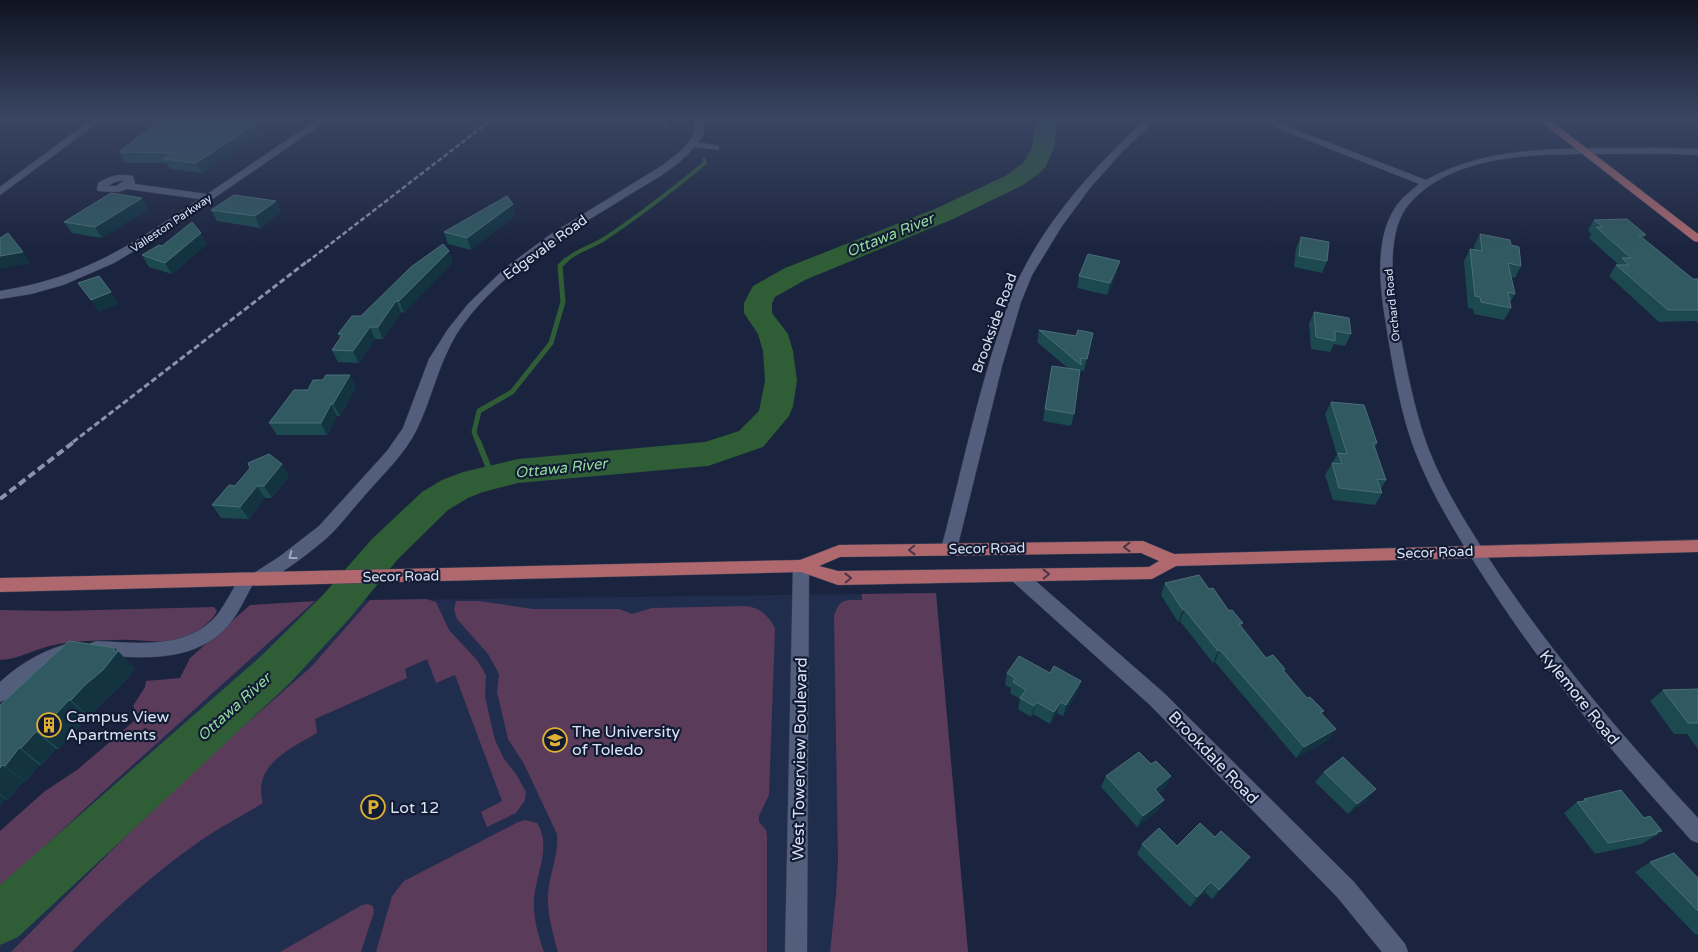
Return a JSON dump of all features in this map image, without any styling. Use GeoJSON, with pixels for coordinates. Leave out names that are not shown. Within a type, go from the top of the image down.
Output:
{"type":"FeatureCollection","features":[{"type":"Feature","properties":{"kind":"main road"},"geometry":{"type":"LineString","coordinates":[[1598,161],[1698,239]]}},
{"type":"Feature","properties":{"kind":"main road","name":"Secor Road"},"geometry":{"type":"LineString","coordinates":[[802,566],[839,551],[1143,547],[1173,560],[1698,546]]}},
{"type":"Feature","properties":{"kind":"main road","name":"Secor Road"},"geometry":{"type":"LineString","coordinates":[[0,585],[802,566],[838,578],[1152,573],[1173,560]]}},
{"type":"Feature","properties":{"kind":"street"},"geometry":{"type":"LineString","coordinates":[[0,192],[41,161]]}},
{"type":"Feature","properties":{"kind":"street","name":"Valleston Parkway"},"geometry":{"type":"LineString","coordinates":[[0,295],[55,284],[106,264],[135,248],[261,161]]}},
{"type":"Feature","properties":{"kind":"street","name":"Edgevale Road"},"geometry":{"type":"LineString","coordinates":[[252,580],[285,561],[325,530],[392,455],[410,429],[436,359],[452,332],[472,306],[509,270],[555,236],[674,161]]}},
{"type":"Feature","properties":{"kind":"street","name":"Brookside Road"},"geometry":{"type":"LineString","coordinates":[[949,549],[987,389],[1015,300],[1031,266],[1060,221],[1109,161]]}},
{"type":"Feature","properties":{"kind":"street"},"geometry":{"type":"LineString","coordinates":[[1369,161],[1425,183]]}},
{"type":"Feature","properties":{"kind":"street","name":"Orchard Road"},"geometry":{"type":"LineString","coordinates":[[1475,551],[1439,490],[1421,448],[1394,338],[1388,288],[1388,258],[1392,229],[1401,206],[1425,183],[1461,166],[1479,161]]}},
{"type":"Feature","properties":{"kind":"street"},"geometry":{"type":"LineString","coordinates":[[128,186],[209,197]]}},
{"type":"Feature","properties":{"kind":"street","name":"Kylemore Road"},"geometry":{"type":"LineString","coordinates":[[1475,551],[1512,609],[1547,657],[1638,769],[1698,832]]}},
{"type":"Feature","properties":{"kind":"street","name":"West Towerview Boulevard"},"geometry":{"type":"LineString","coordinates":[[796,952],[802,566]]}},
{"type":"Feature","properties":{"kind":"street","name":"Brookdale Road"},"geometry":{"type":"LineString","coordinates":[[1017,575],[1158,699],[1346,890],[1397,952]]}},
{"type":"Feature","properties":{"kind":"street"},"geometry":{"type":"LineString","coordinates":[[0,694],[32,666],[58,652],[86,647],[145,651],[167,650],[189,644],[217,626],[252,580]]}},
{"type":"Feature","properties":{"kind":"shaded area","name":"The University of Toledo"},"geometry":{"type":"Polygon","coordinates":[[[936,593],[968,952],[0,952],[0,888],[105,790],[315,601],[936,593]]]}},
{"type":"Feature","properties":{"kind":"shaded area"},"geometry":{"type":"Polygon","coordinates":[[[936,593],[968,952],[830,952],[838,861],[834,616],[841,603],[847,600],[862,600],[862,594],[936,593]]]}},
{"type":"Feature","properties":{"kind":"shaded area"},"geometry":{"type":"Polygon","coordinates":[[[426,599],[436,602],[449,630],[477,660],[486,675],[485,697],[495,740],[504,759],[516,774],[526,792],[525,800],[516,813],[487,827],[481,812],[502,801],[455,675],[436,683],[427,659],[405,669],[407,678],[315,719],[317,733],[285,752],[268,768],[263,778],[261,790],[263,803],[208,836],[166,866],[102,922],[72,952],[11,952],[134,828],[211,755],[312,666],[370,600],[426,599]]]}},
{"type":"Feature","properties":{"kind":"shaded area"},"geometry":{"type":"Polygon","coordinates":[[[315,601],[105,790],[0,888],[0,831],[45,791],[77,770],[139,717],[133,706],[145,687],[146,681],[180,678],[190,658],[250,605],[315,601]]]}},
{"type":"Feature","properties":{"kind":"shaded area"},"geometry":{"type":"Polygon","coordinates":[[[456,601],[479,601],[533,609],[619,609],[632,614],[652,608],[745,606],[755,608],[767,616],[775,629],[769,795],[759,816],[759,822],[766,830],[767,836],[767,952],[558,952],[548,910],[549,887],[557,849],[557,834],[524,764],[508,739],[497,692],[499,675],[497,670],[488,654],[457,619],[454,609],[456,601]]]}},
{"type":"Feature","properties":{"kind":"shaded area"},"geometry":{"type":"Polygon","coordinates":[[[214,607],[217,611],[202,628],[188,636],[173,641],[94,640],[73,642],[51,646],[15,658],[0,660],[0,610],[58,611],[214,607]]]}},
{"type":"Feature","properties":{"kind":"shaded area"},"geometry":{"type":"Polygon","coordinates":[[[525,820],[537,823],[543,841],[542,860],[535,889],[534,912],[544,952],[376,952],[392,896],[404,881],[525,820]]]}},
{"type":"Feature","properties":{"kind":"shaded area"},"geometry":{"type":"Polygon","coordinates":[[[368,904],[373,906],[374,912],[361,952],[280,952],[362,905],[368,904]]]}},
{"type":"Feature","properties":{"kind":"building"},"geometry":{"type":"Polygon","coordinates":[[[111,193],[142,198],[95,227],[64,222],[111,193]]]}},
{"type":"Feature","properties":{"kind":"building"},"geometry":{"type":"Polygon","coordinates":[[[234,195],[276,201],[255,216],[211,210],[234,195]]]}},
{"type":"Feature","properties":{"kind":"building"},"geometry":{"type":"Polygon","coordinates":[[[507,196],[513,204],[467,238],[444,232],[507,196]]]}},
{"type":"Feature","properties":{"kind":"building"},"geometry":{"type":"Polygon","coordinates":[[[1627,219],[1646,235],[1639,235],[1693,279],[1698,279],[1698,310],[1668,310],[1616,265],[1629,265],[1622,258],[1631,258],[1596,227],[1603,227],[1594,220],[1627,219]]]}},
{"type":"Feature","properties":{"kind":"building"},"geometry":{"type":"Polygon","coordinates":[[[192,222],[201,233],[165,263],[142,255],[159,245],[162,246],[192,222]]]}},
{"type":"Feature","properties":{"kind":"building"},"geometry":{"type":"Polygon","coordinates":[[[8,233],[23,252],[0,256],[0,238],[8,233]]]}},
{"type":"Feature","properties":{"kind":"building"},"geometry":{"type":"Polygon","coordinates":[[[1480,234],[1510,240],[1511,245],[1519,247],[1521,266],[1508,263],[1515,294],[1508,292],[1511,308],[1481,302],[1480,297],[1475,296],[1470,249],[1482,251],[1480,234]]]}},
{"type":"Feature","properties":{"kind":"building"},"geometry":{"type":"Polygon","coordinates":[[[1301,237],[1329,242],[1327,261],[1299,256],[1301,237]]]}},
{"type":"Feature","properties":{"kind":"building"},"geometry":{"type":"Polygon","coordinates":[[[443,244],[449,251],[399,301],[396,301],[378,327],[370,327],[353,351],[332,350],[343,334],[338,334],[352,316],[361,316],[411,267],[443,244]]]}},
{"type":"Feature","properties":{"kind":"building"},"geometry":{"type":"Polygon","coordinates":[[[1088,254],[1120,261],[1110,283],[1079,276],[1088,254]]]}},
{"type":"Feature","properties":{"kind":"building"},"geometry":{"type":"Polygon","coordinates":[[[99,276],[111,292],[91,300],[78,283],[99,276]]]}},
{"type":"Feature","properties":{"kind":"building"},"geometry":{"type":"Polygon","coordinates":[[[1314,312],[1349,318],[1351,334],[1335,331],[1335,341],[1316,337],[1314,312]]]}},
{"type":"Feature","properties":{"kind":"building"},"geometry":{"type":"Polygon","coordinates":[[[1039,330],[1076,336],[1078,330],[1093,333],[1087,359],[1081,358],[1081,365],[1039,330]]]}},
{"type":"Feature","properties":{"kind":"building"},"geometry":{"type":"Polygon","coordinates":[[[1052,366],[1080,370],[1074,414],[1045,409],[1052,366]]]}},
{"type":"Feature","properties":{"kind":"building"},"geometry":{"type":"Polygon","coordinates":[[[326,375],[350,375],[321,423],[269,423],[294,390],[308,390],[313,380],[323,380],[326,375]]]}},
{"type":"Feature","properties":{"kind":"building"},"geometry":{"type":"Polygon","coordinates":[[[1331,402],[1364,405],[1377,443],[1373,443],[1386,480],[1377,479],[1382,493],[1339,488],[1332,463],[1342,464],[1338,453],[1347,454],[1331,402]]]}},
{"type":"Feature","properties":{"kind":"building"},"geometry":{"type":"Polygon","coordinates":[[[269,454],[282,464],[264,486],[257,486],[240,507],[212,505],[229,485],[235,486],[250,468],[248,463],[269,454]]]}},
{"type":"Feature","properties":{"kind":"building"},"geometry":{"type":"Polygon","coordinates":[[[1199,575],[1209,589],[1213,588],[1229,611],[1232,610],[1243,623],[1239,624],[1266,658],[1273,655],[1307,698],[1310,697],[1324,711],[1320,712],[1336,729],[1304,747],[1220,650],[1218,651],[1185,610],[1183,610],[1165,583],[1199,575]]]}},
{"type":"Feature","properties":{"kind":"building"},"geometry":{"type":"Polygon","coordinates":[[[69,641],[115,648],[113,651],[118,651],[103,670],[69,700],[39,732],[36,732],[19,748],[5,766],[2,765],[0,768],[0,705],[69,641]]]}},
{"type":"Feature","properties":{"kind":"building"},"geometry":{"type":"Polygon","coordinates":[[[1019,656],[1050,673],[1054,666],[1081,681],[1066,705],[1061,702],[1054,712],[1036,702],[1034,706],[1020,698],[1026,690],[1013,682],[1015,678],[1007,673],[1019,656]]]}},
{"type":"Feature","properties":{"kind":"building"},"geometry":{"type":"Polygon","coordinates":[[[1698,689],[1698,723],[1688,723],[1663,690],[1698,689]]]}},
{"type":"Feature","properties":{"kind":"building"},"geometry":{"type":"Polygon","coordinates":[[[1139,752],[1151,764],[1156,761],[1171,776],[1155,789],[1164,800],[1143,816],[1106,776],[1139,752]]]}},
{"type":"Feature","properties":{"kind":"building"},"geometry":{"type":"Polygon","coordinates":[[[1343,757],[1376,789],[1357,804],[1324,772],[1343,757]]]}},
{"type":"Feature","properties":{"kind":"building"},"geometry":{"type":"Polygon","coordinates":[[[1621,790],[1644,818],[1650,816],[1662,831],[1656,832],[1657,834],[1608,843],[1577,802],[1621,790]]]}},
{"type":"Feature","properties":{"kind":"building"},"geometry":{"type":"Polygon","coordinates":[[[1200,823],[1215,837],[1221,831],[1250,857],[1219,890],[1211,882],[1197,897],[1142,844],[1159,828],[1177,846],[1200,823]]]}},
{"type":"Feature","properties":{"kind":"building"},"geometry":{"type":"Polygon","coordinates":[[[1674,853],[1698,878],[1698,911],[1650,862],[1674,853]]]}},
{"type":"Feature","properties":{"kind":"waterway"},"geometry":{"type":"LineString","coordinates":[[564,262],[573,255],[604,239],[643,212],[705,161]]}},
{"type":"Feature","properties":{"kind":"waterway","name":"Ottawa River"},"geometry":{"type":"LineString","coordinates":[[0,919],[275,670],[336,607],[385,549],[435,501],[455,489],[475,481],[518,471],[708,454],[751,439],[773,416],[777,406],[781,381],[778,351],[773,334],[758,313],[758,303],[763,292],[795,274],[944,214],[1015,180],[1034,166],[1036,161]]}},
{"type":"Feature","properties":{"kind":"waterway"},"geometry":{"type":"LineString","coordinates":[[478,442],[474,432],[479,411],[512,392],[551,343],[563,302],[560,266],[564,262]]}},
{"type":"Feature","properties":{"kind":"waterway"},"geometry":{"type":"LineString","coordinates":[[478,441],[492,476]]}},
{"type":"Feature","properties":{"kind":"railway"},"geometry":{"type":"LineString","coordinates":[[307,262],[437,161]]}},
{"type":"Feature","properties":{"kind":"railway"},"geometry":{"type":"LineString","coordinates":[[73,442],[309,260]]}},
{"type":"Feature","properties":{"kind":"railway"},"geometry":{"type":"LineString","coordinates":[[0,499],[75,441]]}},
{"type":"Feature","properties":{"kind":"place","name":"Campus View Apartments"},"geometry":{"type":"Point","coordinates":[49,725]}},
{"type":"Feature","properties":{"kind":"place","name":"The University of Toledo"},"geometry":{"type":"Point","coordinates":[555,740]}},
{"type":"Feature","properties":{"kind":"place","name":"Lot 12"},"geometry":{"type":"Point","coordinates":[373,807]}}]}
